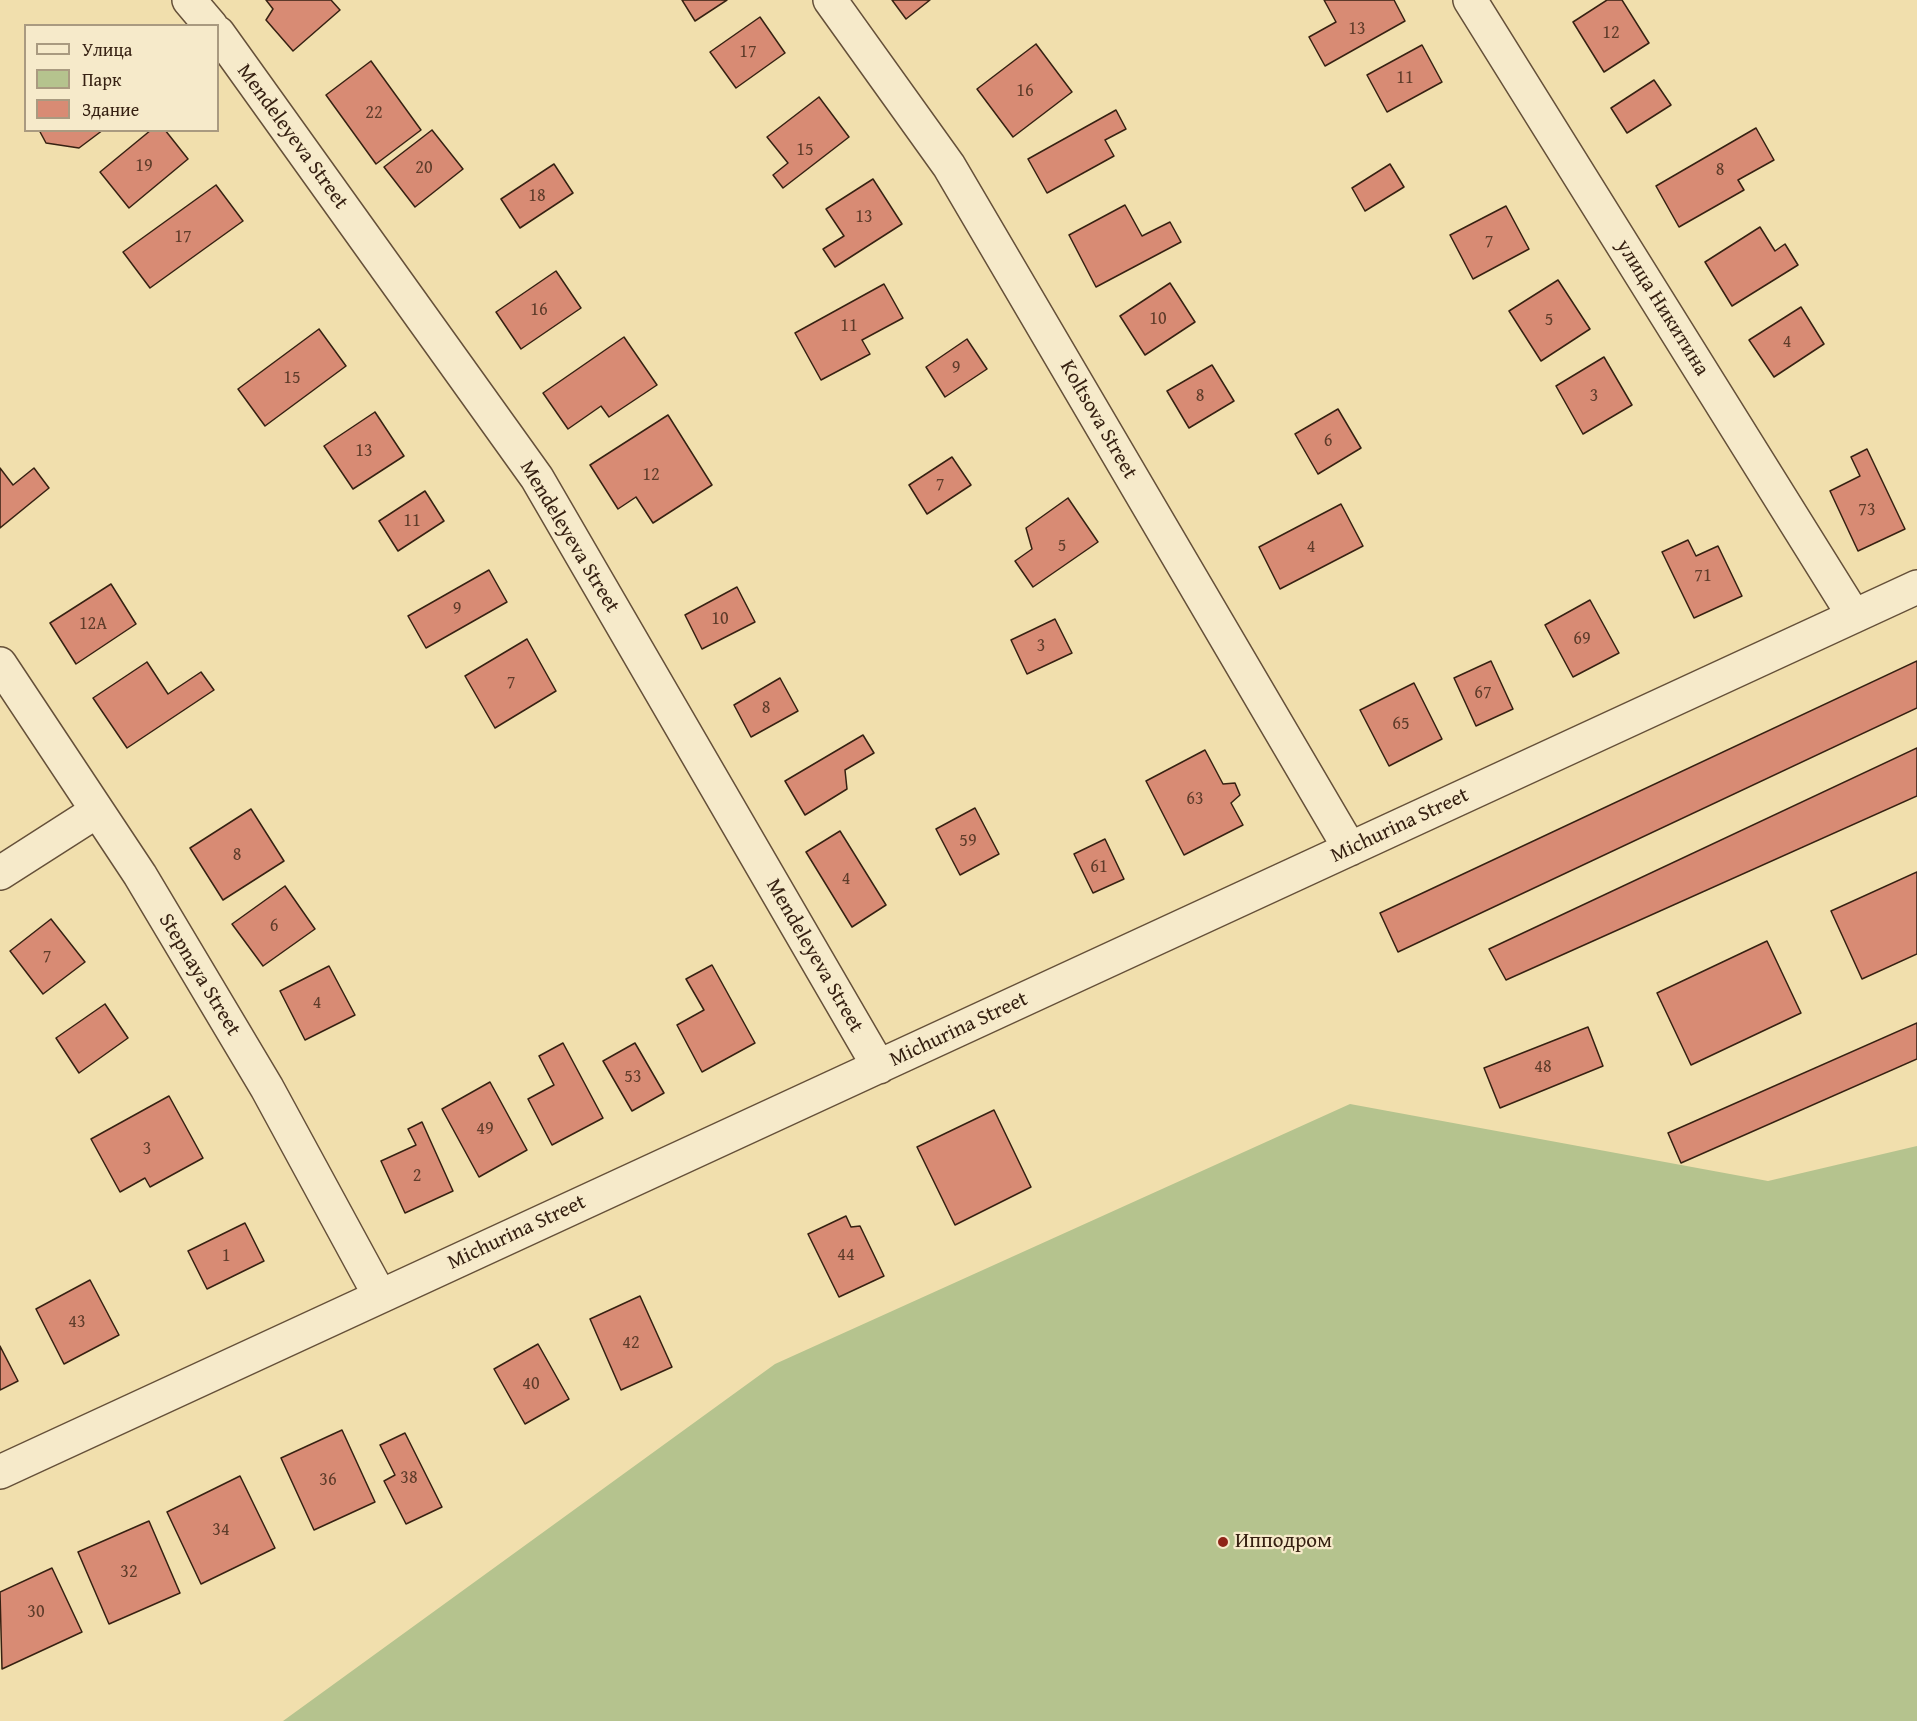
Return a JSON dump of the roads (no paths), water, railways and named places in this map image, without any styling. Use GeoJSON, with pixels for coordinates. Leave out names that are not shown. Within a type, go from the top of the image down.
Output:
{"type":"FeatureCollection","features":[{"type":"Feature","properties":{"kind":"street"},"geometry":{"type":"LineString","coordinates":[[189,0],[209,24]]}},
{"type":"Feature","properties":{"kind":"street","name":"Koltsova Street"},"geometry":{"type":"LineString","coordinates":[[830,0],[949,166],[1350,849]]}},
{"type":"Feature","properties":{"kind":"street","name":"улица Никитина"},"geometry":{"type":"LineString","coordinates":[[1470,0],[1854,616]]}},
{"type":"Feature","properties":{"kind":"street","name":"Mendeleyeva Street"},"geometry":{"type":"LineString","coordinates":[[219,34],[537,478],[879,1067]]}},
{"type":"Feature","properties":{"kind":"street","name":"Michurina Street"},"geometry":{"type":"LineString","coordinates":[[0,1472],[1917,587]]}},
{"type":"Feature","properties":{"kind":"street","name":"Stepnaya Street"},"geometry":{"type":"LineString","coordinates":[[0,664],[140,875],[267,1088],[380,1296]]}},
{"type":"Feature","properties":{"kind":"street"},"geometry":{"type":"LineString","coordinates":[[0,873],[97,811]]}},
{"type":"Feature","properties":{"kind":"place","name":"Ипподром"},"geometry":{"type":"Point","coordinates":[1223,1542]}}]}
